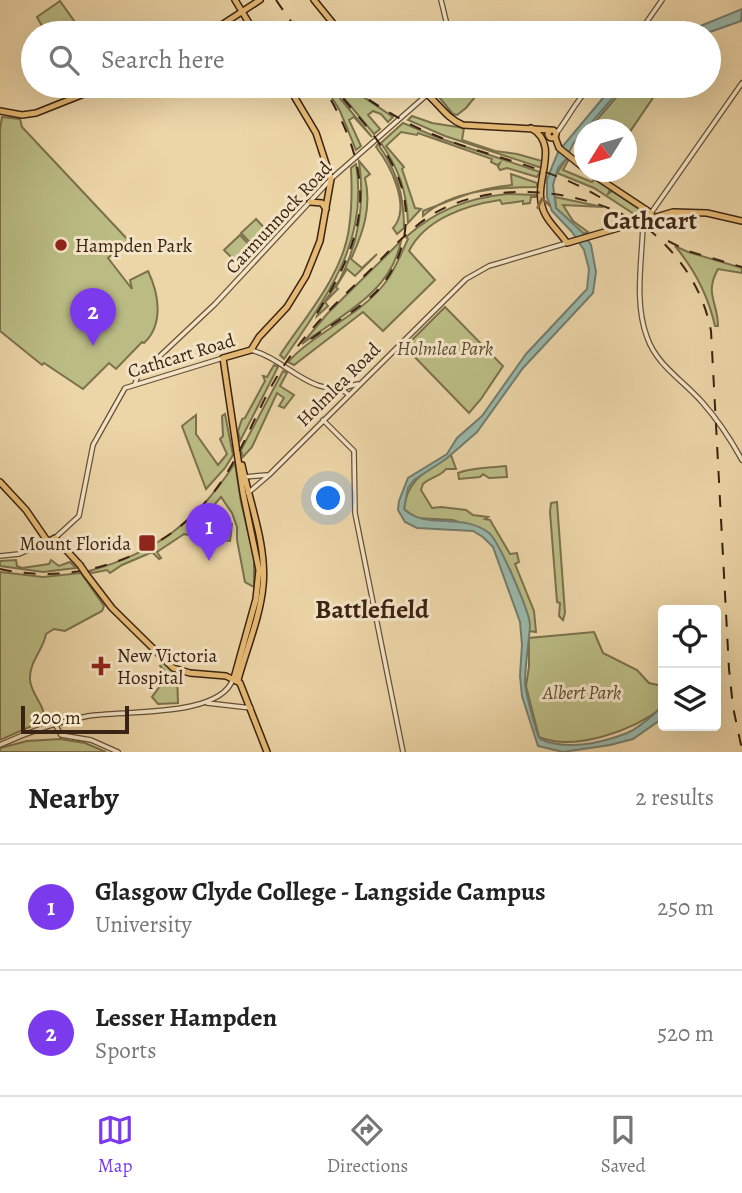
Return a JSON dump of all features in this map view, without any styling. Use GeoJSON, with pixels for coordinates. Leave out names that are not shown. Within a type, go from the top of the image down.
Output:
{"type":"FeatureCollection","features":[{"type":"Feature","properties":{"kind":"main road"},"geometry":{"type":"LineString","coordinates":[[235,0],[248,21]]}},
{"type":"Feature","properties":{"kind":"main road"},"geometry":{"type":"LineString","coordinates":[[228,21],[260,0]]}},
{"type":"Feature","properties":{"kind":"main road"},"geometry":{"type":"LineString","coordinates":[[314,0],[331,21]]}},
{"type":"Feature","properties":{"kind":"main road"},"geometry":{"type":"LineString","coordinates":[[0,111],[22,115],[36,113],[74,98]]}},
{"type":"Feature","properties":{"kind":"main road"},"geometry":{"type":"LineString","coordinates":[[251,350],[259,337],[287,307],[306,276],[320,241],[326,209],[331,179],[316,133],[295,98]]}},
{"type":"Feature","properties":{"kind":"main road"},"geometry":{"type":"LineString","coordinates":[[433,98],[453,122],[479,127],[534,128],[552,134],[559,146],[574,160]]}},
{"type":"Feature","properties":{"kind":"main road"},"geometry":{"type":"LineString","coordinates":[[534,128],[541,135],[546,154],[546,166],[540,186],[541,203],[546,216],[570,242],[680,212]]}},
{"type":"Feature","properties":{"kind":"main road"},"geometry":{"type":"LineString","coordinates":[[546,154],[552,134]]}},
{"type":"Feature","properties":{"kind":"main road"},"geometry":{"type":"LineString","coordinates":[[546,154],[551,146],[559,146]]}},
{"type":"Feature","properties":{"kind":"main road"},"geometry":{"type":"LineString","coordinates":[[603,182],[651,215]]}},
{"type":"Feature","properties":{"kind":"main road"},"geometry":{"type":"LineString","coordinates":[[310,202],[322,203],[326,209]]}},
{"type":"Feature","properties":{"kind":"main road"},"geometry":{"type":"LineString","coordinates":[[593,237],[651,215],[673,212],[707,213],[742,221]]}},
{"type":"Feature","properties":{"kind":"main road"},"geometry":{"type":"LineString","coordinates":[[643,224],[651,215]]}},
{"type":"Feature","properties":{"kind":"main road","name":"Cathcart Road"},"geometry":{"type":"LineString","coordinates":[[223,358],[251,350]]}},
{"type":"Feature","properties":{"kind":"main road"},"geometry":{"type":"LineString","coordinates":[[223,358],[261,585],[236,679]]}},
{"type":"Feature","properties":{"kind":"main road"},"geometry":{"type":"LineString","coordinates":[[0,482],[26,510],[48,542]]}},
{"type":"Feature","properties":{"kind":"main road"},"geometry":{"type":"LineString","coordinates":[[55,538],[113,608],[173,668],[190,673],[221,674],[236,679],[243,686],[267,752]]}},
{"type":"Feature","properties":{"kind":"main road","name":"Cathcart Road"},"geometry":{"type":"LineString","coordinates":[[48,542],[55,538]]}},
{"type":"Feature","properties":{"kind":"street"},"geometry":{"type":"LineString","coordinates":[[441,0],[446,21]]}},
{"type":"Feature","properties":{"kind":"street"},"geometry":{"type":"LineString","coordinates":[[647,21],[662,0]]}},
{"type":"Feature","properties":{"kind":"street"},"geometry":{"type":"LineString","coordinates":[[651,215],[742,83]]}},
{"type":"Feature","properties":{"kind":"street","name":"Carmunnock Road"},"geometry":{"type":"LineString","coordinates":[[135,384],[136,377],[215,304],[331,179],[423,98]]}},
{"type":"Feature","properties":{"kind":"street"},"geometry":{"type":"LineString","coordinates":[[552,134],[564,124],[580,98]]}},
{"type":"Feature","properties":{"kind":"street"},"geometry":{"type":"LineString","coordinates":[[643,224],[641,302],[649,342],[669,372],[713,415],[742,460]]}},
{"type":"Feature","properties":{"kind":"street","name":"Holmlea Road"},"geometry":{"type":"LineString","coordinates":[[245,492],[269,475],[469,277],[489,266],[570,242]]}},
{"type":"Feature","properties":{"kind":"street","name":"Cathcart Road"},"geometry":{"type":"LineString","coordinates":[[251,350],[267,355],[318,386],[340,388],[359,384]]}},
{"type":"Feature","properties":{"kind":"street","name":"Cathcart Road"},"geometry":{"type":"LineString","coordinates":[[55,538],[79,516],[93,445],[125,388],[223,358]]}},
{"type":"Feature","properties":{"kind":"street"},"geometry":{"type":"LineString","coordinates":[[143,381],[144,371]]}},
{"type":"Feature","properties":{"kind":"street","name":"Cathcart Road"},"geometry":{"type":"LineString","coordinates":[[340,388],[349,395]]}},
{"type":"Feature","properties":{"kind":"street"},"geometry":{"type":"LineString","coordinates":[[323,420],[354,451],[355,513],[403,752]]}},
{"type":"Feature","properties":{"kind":"street"},"geometry":{"type":"LineString","coordinates":[[242,477],[269,475]]}},
{"type":"Feature","properties":{"kind":"street","name":"Cathcart Road"},"geometry":{"type":"LineString","coordinates":[[0,556],[19,554],[48,542]]}},
{"type":"Feature","properties":{"kind":"street"},"geometry":{"type":"LineString","coordinates":[[0,745],[55,724],[107,713],[176,709],[204,703],[229,689],[236,679]]}},
{"type":"Feature","properties":{"kind":"street"},"geometry":{"type":"LineString","coordinates":[[204,703],[251,708]]}},
{"type":"Feature","properties":{"kind":"street"},"geometry":{"type":"LineString","coordinates":[[55,724],[61,735],[91,740],[118,752]]}},
{"type":"Feature","properties":{"kind":"green space"},"geometry":{"type":"Polygon","coordinates":[[[60,1],[74,21],[39,21],[37,17],[60,1]]]}},
{"type":"Feature","properties":{"kind":"green space"},"geometry":{"type":"Polygon","coordinates":[[[332,98],[340,98],[372,137],[354,117],[349,120],[361,146],[356,150],[332,98]]]}},
{"type":"Feature","properties":{"kind":"green space"},"geometry":{"type":"Polygon","coordinates":[[[344,98],[365,98],[393,117],[388,122],[381,114],[373,111],[368,115],[380,129],[374,134],[344,98]]]}},
{"type":"Feature","properties":{"kind":"green space"},"geometry":{"type":"Polygon","coordinates":[[[440,98],[474,98],[457,115],[440,98]]]}},
{"type":"Feature","properties":{"kind":"green space"},"geometry":{"type":"Polygon","coordinates":[[[616,98],[653,98],[637,121],[637,119],[598,119],[616,98]]]}},
{"type":"Feature","properties":{"kind":"green space"},"geometry":{"type":"Polygon","coordinates":[[[412,116],[432,123],[464,128],[462,140],[495,151],[542,161],[542,168],[445,136],[408,120],[412,116]]]}},
{"type":"Feature","properties":{"kind":"green space","name":"Hampden Park"},"geometry":{"type":"Polygon","coordinates":[[[2,117],[20,119],[22,127],[129,241],[108,258],[132,289],[130,280],[148,271],[155,289],[157,318],[150,335],[116,369],[109,363],[83,389],[44,363],[42,365],[0,331],[2,117]]]}},
{"type":"Feature","properties":{"kind":"green space"},"geometry":{"type":"Polygon","coordinates":[[[403,123],[540,172],[537,177],[507,168],[500,170],[500,163],[497,165],[491,162],[492,159],[418,133],[401,132],[386,146],[404,167],[402,169],[415,208],[421,209],[408,223],[401,181],[381,143],[403,123]]]}},
{"type":"Feature","properties":{"kind":"green space"},"geometry":{"type":"Polygon","coordinates":[[[378,144],[395,174],[401,194],[404,228],[397,234],[393,228],[398,219],[400,198],[393,175],[376,147],[378,144]]]}},
{"type":"Feature","properties":{"kind":"green space"},"geometry":{"type":"Polygon","coordinates":[[[567,158],[569,159],[563,170],[574,175],[574,180],[557,173],[567,158]]]}},
{"type":"Feature","properties":{"kind":"green space"},"geometry":{"type":"Polygon","coordinates":[[[359,161],[370,174],[365,178],[365,220],[351,259],[362,268],[377,254],[355,276],[347,269],[336,287],[338,289],[325,302],[328,306],[317,316],[324,302],[340,279],[352,251],[361,207],[359,161]]]}},
{"type":"Feature","properties":{"kind":"green space"},"geometry":{"type":"Polygon","coordinates":[[[356,164],[358,193],[350,244],[329,291],[284,359],[280,355],[322,295],[339,262],[350,220],[351,168],[356,164]]]}},
{"type":"Feature","properties":{"kind":"green space"},"geometry":{"type":"Polygon","coordinates":[[[511,174],[537,183],[537,187],[492,189],[470,194],[487,189],[512,185],[511,174]]]}},
{"type":"Feature","properties":{"kind":"green space"},"geometry":{"type":"Polygon","coordinates":[[[579,182],[600,182],[610,189],[608,194],[612,191],[645,213],[643,217],[640,218],[594,188],[579,182]]]}},
{"type":"Feature","properties":{"kind":"green space"},"geometry":{"type":"Polygon","coordinates":[[[507,194],[537,197],[531,197],[530,203],[523,204],[523,201],[502,204],[500,200],[460,210],[425,230],[409,251],[435,280],[383,331],[363,312],[294,365],[288,362],[311,341],[375,295],[395,267],[408,239],[406,237],[417,228],[429,219],[466,202],[507,194]]]}},
{"type":"Feature","properties":{"kind":"green space"},"geometry":{"type":"Polygon","coordinates":[[[555,197],[603,207],[563,205],[573,221],[588,232],[583,234],[556,208],[555,197]]]}},
{"type":"Feature","properties":{"kind":"green space"},"geometry":{"type":"Polygon","coordinates":[[[256,219],[270,234],[255,248],[241,233],[256,219]]]}},
{"type":"Feature","properties":{"kind":"green space"},"geometry":{"type":"Polygon","coordinates":[[[240,235],[254,250],[239,265],[224,250],[240,235]]]}},
{"type":"Feature","properties":{"kind":"green space"},"geometry":{"type":"Polygon","coordinates":[[[401,241],[387,275],[376,289],[302,344],[327,314],[401,241]]]}},
{"type":"Feature","properties":{"kind":"green space"},"geometry":{"type":"Polygon","coordinates":[[[675,246],[742,268],[742,273],[718,269],[714,278],[712,292],[718,326],[715,326],[700,283],[675,246]]]}},
{"type":"Feature","properties":{"kind":"green space","name":"Holmlea Park"},"geometry":{"type":"Polygon","coordinates":[[[445,307],[503,366],[469,413],[405,347],[445,307]]]}},
{"type":"Feature","properties":{"kind":"green space"},"geometry":{"type":"Polygon","coordinates":[[[274,365],[278,367],[240,441],[238,431],[242,419],[265,381],[263,376],[267,377],[274,365]]]}},
{"type":"Feature","properties":{"kind":"green space"},"geometry":{"type":"Polygon","coordinates":[[[283,371],[287,373],[280,386],[294,395],[284,408],[279,406],[284,398],[277,393],[252,447],[243,457],[241,450],[283,371]]]}},
{"type":"Feature","properties":{"kind":"green space"},"geometry":{"type":"Polygon","coordinates":[[[225,414],[233,455],[206,489],[182,426],[196,415],[196,434],[218,465],[227,454],[220,439],[223,436],[222,416],[225,414]]]}},
{"type":"Feature","properties":{"kind":"green space"},"geometry":{"type":"Polygon","coordinates":[[[451,455],[456,469],[446,469],[423,484],[421,490],[432,508],[466,510],[473,515],[488,517],[485,519],[490,520],[510,554],[517,553],[519,562],[515,564],[534,611],[536,632],[529,631],[524,604],[510,570],[490,534],[453,520],[416,518],[404,509],[409,490],[420,476],[451,455]]]}},
{"type":"Feature","properties":{"kind":"green space"},"geometry":{"type":"Polygon","coordinates":[[[235,463],[254,557],[254,587],[245,582],[237,527],[232,513],[221,497],[188,535],[184,534],[157,552],[161,558],[150,553],[110,573],[107,570],[92,573],[89,571],[134,555],[173,532],[206,502],[235,463]]]}},
{"type":"Feature","properties":{"kind":"green space"},"geometry":{"type":"Polygon","coordinates":[[[506,466],[507,477],[489,478],[483,474],[480,477],[459,479],[458,473],[464,471],[506,466]]]}},
{"type":"Feature","properties":{"kind":"green space"},"geometry":{"type":"Polygon","coordinates":[[[557,502],[565,613],[563,620],[559,616],[560,603],[557,602],[550,512],[551,503],[557,502]]]}},
{"type":"Feature","properties":{"kind":"green space"},"geometry":{"type":"Polygon","coordinates":[[[212,522],[232,524],[230,541],[210,539],[212,522]]]}},
{"type":"Feature","properties":{"kind":"green space"},"geometry":{"type":"Polygon","coordinates":[[[16,560],[17,566],[22,568],[49,564],[51,560],[59,566],[70,562],[76,568],[43,572],[0,566],[0,561],[16,560]]]}},
{"type":"Feature","properties":{"kind":"green space"},"geometry":{"type":"Polygon","coordinates":[[[0,572],[43,577],[81,573],[104,606],[102,611],[65,631],[54,629],[46,634],[30,673],[31,686],[43,711],[43,721],[0,740],[0,572]]]}},
{"type":"Feature","properties":{"kind":"green space","name":"Albert Park"},"geometry":{"type":"Polygon","coordinates":[[[594,632],[603,653],[637,670],[649,683],[658,685],[658,711],[621,731],[586,740],[553,741],[539,737],[526,686],[529,638],[594,632]]]}},
{"type":"Feature","properties":{"kind":"green space"},"geometry":{"type":"Polygon","coordinates":[[[163,661],[177,674],[178,703],[158,704],[152,697],[168,675],[160,666],[163,661]]]}},
{"type":"Feature","properties":{"kind":"green space"},"geometry":{"type":"Polygon","coordinates":[[[60,739],[85,743],[106,752],[0,752],[0,748],[27,741],[60,739]]]}},
{"type":"Feature","properties":{"kind":"shaded area"},"geometry":{"type":"Polygon","coordinates":[[[742,9],[741,21],[721,28],[721,21],[713,21],[742,9]]]}},
{"type":"Feature","properties":{"kind":"shaded area"},"geometry":{"type":"Polygon","coordinates":[[[603,98],[613,98],[595,119],[586,119],[603,98]]]}},
{"type":"Feature","properties":{"kind":"shaded area"},"geometry":{"type":"Polygon","coordinates":[[[574,133],[574,143],[558,168],[553,185],[556,208],[583,233],[591,245],[596,272],[593,293],[523,368],[477,432],[446,459],[414,480],[408,488],[404,509],[422,519],[468,523],[479,527],[489,533],[500,549],[529,618],[525,683],[540,739],[561,745],[607,740],[632,730],[658,710],[658,722],[633,739],[563,752],[538,746],[522,696],[520,622],[493,547],[473,531],[417,528],[405,522],[398,510],[408,478],[447,454],[457,438],[482,416],[526,354],[587,289],[589,269],[584,250],[572,232],[552,211],[547,197],[547,179],[561,145],[574,133]]]}},
{"type":"Feature","properties":{"kind":"railway"},"geometry":{"type":"LineString","coordinates":[[276,0],[291,21]]}},
{"type":"Feature","properties":{"kind":"railway"},"geometry":{"type":"LineString","coordinates":[[317,313],[348,254],[357,227],[360,200],[352,146],[330,98]]}},
{"type":"Feature","properties":{"kind":"railway"},"geometry":{"type":"LineString","coordinates":[[311,339],[376,292],[395,263],[405,231],[406,209],[395,170],[374,136],[342,98]]}},
{"type":"Feature","properties":{"kind":"railway"},"geometry":{"type":"LineString","coordinates":[[367,98],[421,129],[543,171],[586,189],[606,201]]}},
{"type":"Feature","properties":{"kind":"railway"},"geometry":{"type":"LineString","coordinates":[[0,569],[32,574],[96,568],[127,558],[182,525],[205,502],[225,476],[276,377],[302,340],[396,244],[433,214],[456,203],[481,196],[533,192],[585,200],[632,219]]}},
{"type":"Feature","properties":{"kind":"railway"},"geometry":{"type":"LineString","coordinates":[[647,228],[680,261],[696,287],[711,331],[729,669],[742,750]]}},
{"type":"Feature","properties":{"kind":"railway"},"geometry":{"type":"LineString","coordinates":[[668,241],[688,251],[742,267]]}},
{"type":"Feature","properties":{"kind":"place","name":"Hampden Park"},"geometry":{"type":"Point","coordinates":[61,245]}},
{"type":"Feature","properties":{"kind":"place","name":"Lesser Hampden"},"geometry":{"type":"Point","coordinates":[93,346]}},
{"type":"Feature","properties":{"kind":"place","name":"Mount Florida"},"geometry":{"type":"Point","coordinates":[147,543]}},
{"type":"Feature","properties":{"kind":"place","name":"Glasgow Clyde College - Langside Campus"},"geometry":{"type":"Point","coordinates":[209,561]}},
{"type":"Feature","properties":{"kind":"place","name":"New Victoria Hospital"},"geometry":{"type":"Point","coordinates":[101,666]}},
{"type":"Feature","properties":{"kind":"district","name":"Cathcart"},"geometry":{"type":"Point","coordinates":[650,220]}},
{"type":"Feature","properties":{"kind":"district","name":"Battlefield"},"geometry":{"type":"Point","coordinates":[372,609]}}]}
